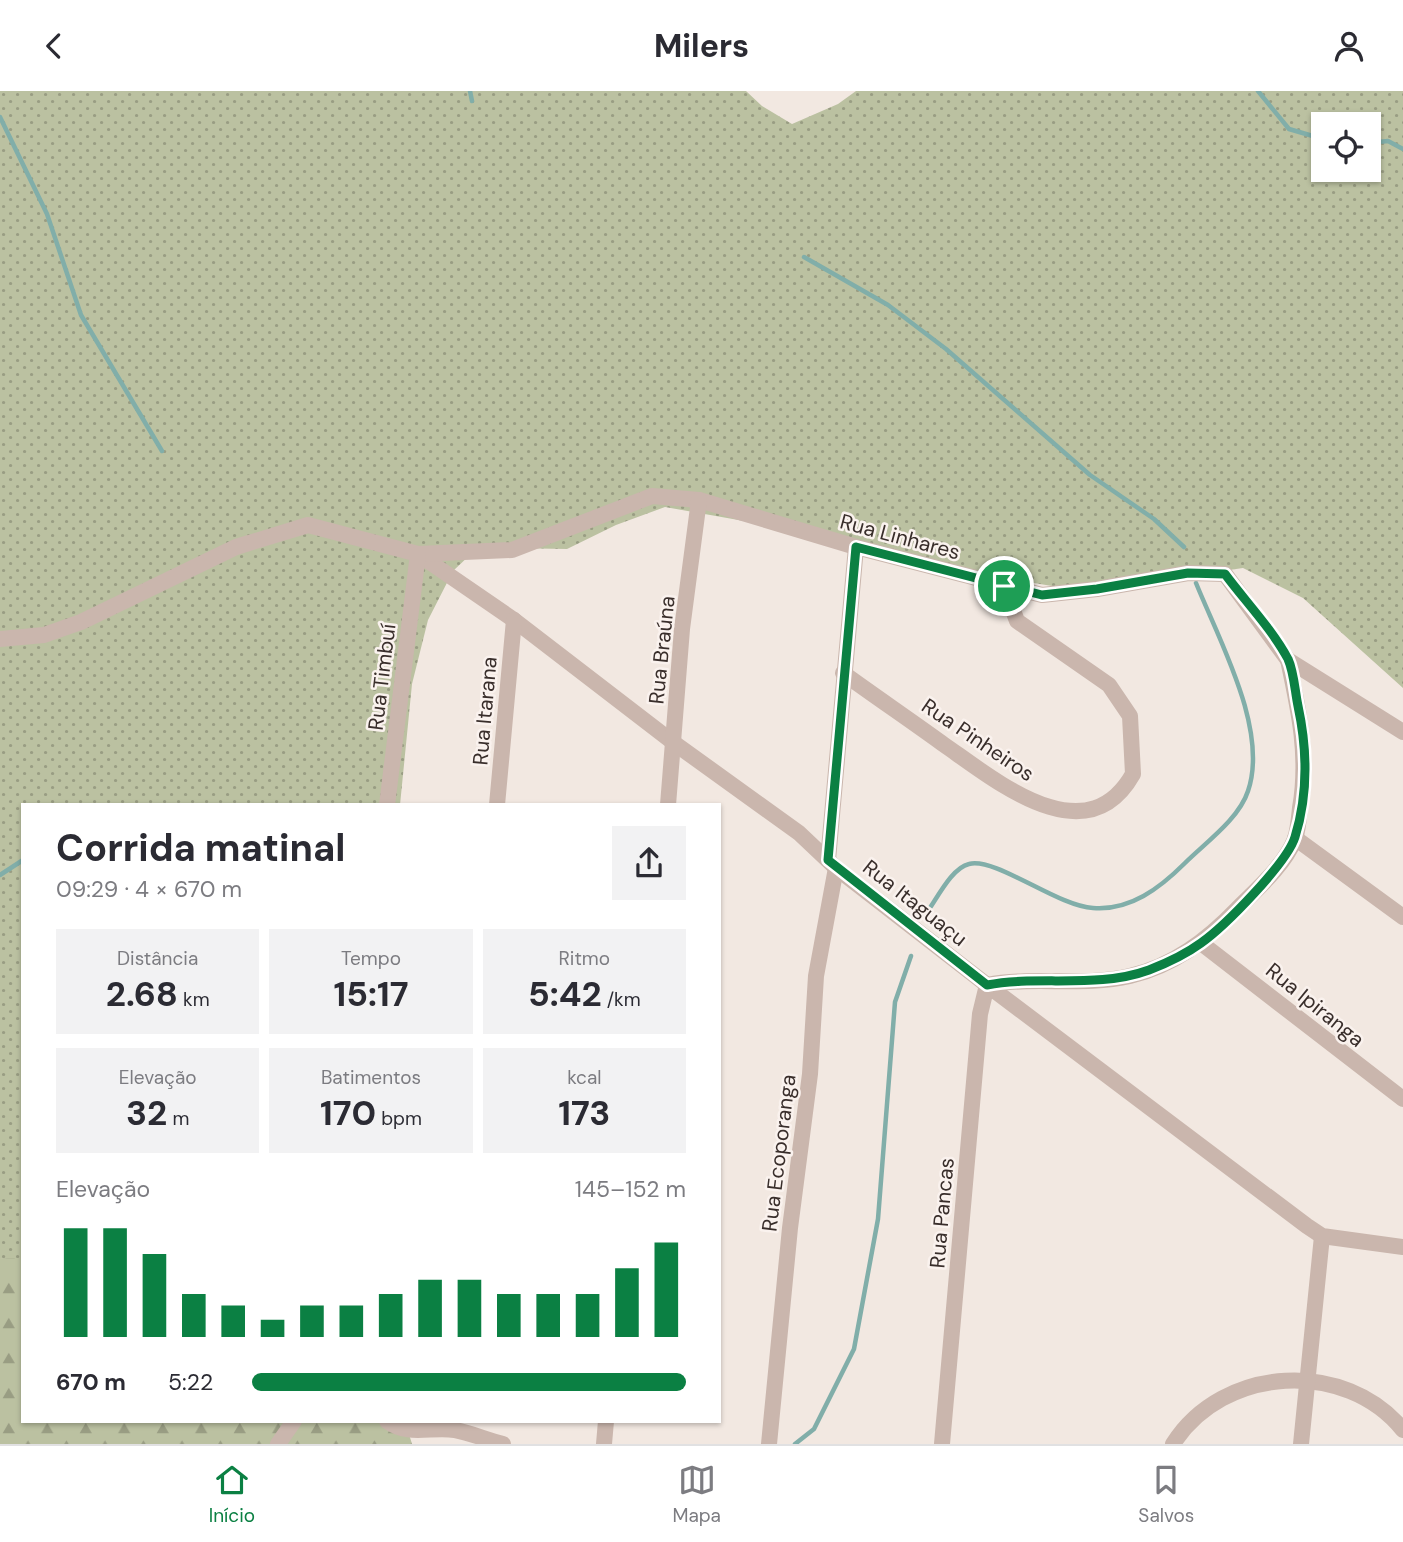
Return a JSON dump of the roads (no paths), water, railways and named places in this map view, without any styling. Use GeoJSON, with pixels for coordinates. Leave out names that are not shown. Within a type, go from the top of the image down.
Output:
{"type":"FeatureCollection","features":[{"type":"Feature","properties":{"kind":"street","name":"Rua Linhares"},"geometry":{"type":"LineString","coordinates":[[418,554],[512,550],[652,496],[699,500],[856,547],[1042,595],[1097,589],[1188,573],[1225,574],[1288,660],[1403,732]]}},
{"type":"Feature","properties":{"kind":"street","name":"Rua Braúna"},"geometry":{"type":"LineString","coordinates":[[668,803],[682,629],[699,500]]}},
{"type":"Feature","properties":{"kind":"street"},"geometry":{"type":"LineString","coordinates":[[0,639],[44,635],[81,622],[236,547],[308,525],[418,554]]}},
{"type":"Feature","properties":{"kind":"street","name":"Rua Ecoporanga"},"geometry":{"type":"LineString","coordinates":[[769,1444],[790,1228],[810,1074],[816,976],[832,864],[843,673],[856,547]]}},
{"type":"Feature","properties":{"kind":"street","name":"Rua Itaguaçu"},"geometry":{"type":"LineString","coordinates":[[418,554],[514,621],[674,743],[799,833],[832,864],[987,985],[1322,1236],[1403,1247]]}},
{"type":"Feature","properties":{"kind":"street","name":"Rua Timbuí"},"geometry":{"type":"LineString","coordinates":[[387,803],[418,554]]}},
{"type":"Feature","properties":{"kind":"street","name":"Rua Pinheiros"},"geometry":{"type":"LineString","coordinates":[[843,673],[999,784],[1037,804],[1079,811],[1099,808],[1114,800],[1133,774],[1130,716],[1110,685],[1017,621],[1004,586]]}},
{"type":"Feature","properties":{"kind":"street","name":"Rua Itarana"},"geometry":{"type":"LineString","coordinates":[[497,803],[514,621]]}},
{"type":"Feature","properties":{"kind":"street"},"geometry":{"type":"LineString","coordinates":[[987,985],[1128,976],[1150,969],[1201,943],[1262,884],[1295,838],[1304,790],[1306,754],[1288,660]]}},
{"type":"Feature","properties":{"kind":"street"},"geometry":{"type":"LineString","coordinates":[[1295,838],[1403,917]]}},
{"type":"Feature","properties":{"kind":"street","name":"Rua Ipiranga"},"geometry":{"type":"LineString","coordinates":[[1201,943],[1403,1099]]}},
{"type":"Feature","properties":{"kind":"street","name":"Rua Pancas"},"geometry":{"type":"LineString","coordinates":[[942,1444],[980,1014],[987,985]]}},
{"type":"Feature","properties":{"kind":"street"},"geometry":{"type":"LineString","coordinates":[[1301,1444],[1322,1236]]}},
{"type":"Feature","properties":{"kind":"street"},"geometry":{"type":"LineString","coordinates":[[1173,1444],[1203,1412],[1232,1395],[1269,1382],[1308,1379],[1340,1385],[1365,1396],[1403,1430]]}},
{"type":"Feature","properties":{"kind":"street"},"geometry":{"type":"LineString","coordinates":[[278,1444],[292,1423]]}},
{"type":"Feature","properties":{"kind":"street"},"geometry":{"type":"LineString","coordinates":[[390,1423],[398,1429],[454,1431],[503,1444]]}},
{"type":"Feature","properties":{"kind":"street"},"geometry":{"type":"LineString","coordinates":[[604,1444],[606,1423]]}},
{"type":"Feature","properties":{"kind":"waterway"},"geometry":{"type":"LineString","coordinates":[[470,91],[472,101]]}},
{"type":"Feature","properties":{"kind":"waterway"},"geometry":{"type":"LineString","coordinates":[[1258,91],[1289,129],[1311,135]]}},
{"type":"Feature","properties":{"kind":"waterway"},"geometry":{"type":"LineString","coordinates":[[0,117],[47,214],[81,315],[162,451]]}},
{"type":"Feature","properties":{"kind":"waterway"},"geometry":{"type":"LineString","coordinates":[[1381,142],[1388,141],[1403,149]]}},
{"type":"Feature","properties":{"kind":"waterway"},"geometry":{"type":"LineString","coordinates":[[804,257],[888,305],[946,349],[1090,475],[1154,519],[1184,547]]}},
{"type":"Feature","properties":{"kind":"waterway"},"geometry":{"type":"LineString","coordinates":[[925,915],[950,878],[969,864],[981,864],[1011,874],[1078,905],[1107,908],[1132,902],[1165,881],[1229,821],[1248,791],[1253,767],[1252,741],[1238,685],[1196,583]]}},
{"type":"Feature","properties":{"kind":"waterway"},"geometry":{"type":"LineString","coordinates":[[0,875],[21,861]]}},
{"type":"Feature","properties":{"kind":"waterway"},"geometry":{"type":"LineString","coordinates":[[795,1444],[814,1429],[854,1349],[878,1219],[895,1002],[911,956]]}}]}
